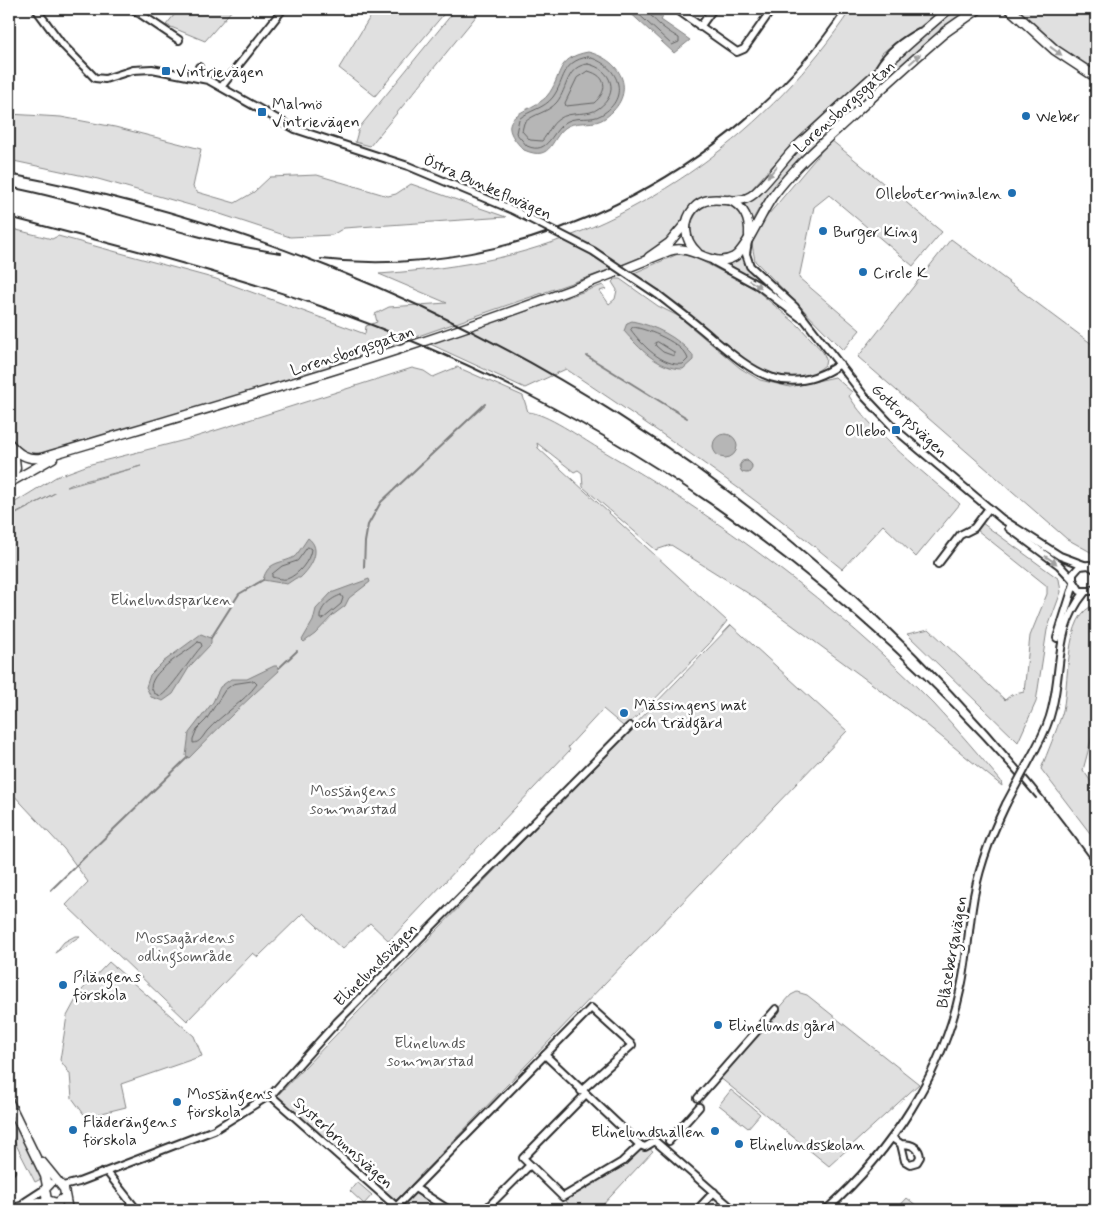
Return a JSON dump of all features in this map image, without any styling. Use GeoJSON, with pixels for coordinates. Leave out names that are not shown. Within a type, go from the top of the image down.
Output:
{"type":"FeatureCollection","features":[{"type":"Feature","properties":{"kind":"highway"},"geometry":{"type":"LineString","coordinates":[[945,32],[978,9]]}},
{"type":"Feature","properties":{"kind":"highway"},"geometry":{"type":"LineString","coordinates":[[1010,9],[1055,50],[1096,77]]}},
{"type":"Feature","properties":{"kind":"main road","name":"Lorensborgsgatan"},"geometry":{"type":"LineString","coordinates":[[614,274],[659,250],[675,237],[688,221],[694,209],[704,201],[716,198],[738,200],[751,196],[796,147],[949,9]]}},
{"type":"Feature","properties":{"kind":"main road","name":"Lorensborgsgatan"},"geometry":{"type":"LineString","coordinates":[[11,447],[33,459],[322,374],[614,274],[677,249],[686,249],[712,260],[731,258],[743,249],[772,197],[798,166],[945,32],[973,9]]}},
{"type":"Feature","properties":{"kind":"main road"},"geometry":{"type":"LineString","coordinates":[[728,200],[735,203],[745,213],[748,221],[748,238]]}},
{"type":"Feature","properties":{"kind":"main road"},"geometry":{"type":"LineString","coordinates":[[688,221],[686,232],[689,243],[700,256]]}},
{"type":"Feature","properties":{"kind":"main road","name":"Lorensborgsgatan"},"geometry":{"type":"LineString","coordinates":[[9,483],[42,464],[96,441]]}},
{"type":"Feature","properties":{"kind":"main road","name":"Lorensborgsgatan"},"geometry":{"type":"LineString","coordinates":[[9,483],[16,468],[11,447]]}},
{"type":"Feature","properties":{"kind":"main road"},"geometry":{"type":"LineString","coordinates":[[9,1102],[45,1176],[45,1196],[60,1210]]}},
{"type":"Feature","properties":{"kind":"main road"},"geometry":{"type":"LineString","coordinates":[[30,1144],[61,1185],[68,1210]]}},
{"type":"Feature","properties":{"kind":"main road"},"geometry":{"type":"LineString","coordinates":[[46,1188],[53,1183],[61,1185]]}},
{"type":"Feature","properties":{"kind":"main road"},"geometry":{"type":"LineString","coordinates":[[51,1203],[58,1203],[65,1196]]}},
{"type":"Feature","properties":{"kind":"street","name":"Östra Bunkeflovägen"},"geometry":{"type":"LineString","coordinates":[[36,9],[61,43],[95,78],[105,79],[133,70],[152,69],[200,78],[222,86],[273,118],[295,129],[408,166],[513,210],[593,252],[657,294],[735,357],[762,375],[787,382],[803,380],[818,377],[840,364]]}},
{"type":"Feature","properties":{"kind":"street"},"geometry":{"type":"LineString","coordinates":[[133,9],[179,40]]}},
{"type":"Feature","properties":{"kind":"street"},"geometry":{"type":"LineString","coordinates":[[222,86],[283,9]]}},
{"type":"Feature","properties":{"kind":"street"},"geometry":{"type":"LineString","coordinates":[[676,9],[736,52],[744,49],[772,9]]}},
{"type":"Feature","properties":{"kind":"street"},"geometry":{"type":"LineString","coordinates":[[700,27],[713,9]]}},
{"type":"Feature","properties":{"kind":"street"},"geometry":{"type":"LineString","coordinates":[[199,67],[200,78]]}},
{"type":"Feature","properties":{"kind":"street","name":"Gottorpsvägen"},"geometry":{"type":"LineString","coordinates":[[748,238],[746,254],[750,266],[796,307],[865,397],[892,425],[1024,540],[1059,565],[1073,582],[1092,591]]}},
{"type":"Feature","properties":{"kind":"street","name":"Gottorpsvägen"},"geometry":{"type":"LineString","coordinates":[[712,260],[775,297],[823,340]]}},
{"type":"Feature","properties":{"kind":"street"},"geometry":{"type":"LineString","coordinates":[[938,564],[960,535],[974,528],[989,508]]}},
{"type":"Feature","properties":{"kind":"street","name":"Gottorpsvägen"},"geometry":{"type":"LineString","coordinates":[[1002,519],[1060,556],[1096,570]]}},
{"type":"Feature","properties":{"kind":"street"},"geometry":{"type":"LineString","coordinates":[[1073,582],[1076,570],[1084,565]]}},
{"type":"Feature","properties":{"kind":"street","name":"Blåsebergavägen"},"geometry":{"type":"LineString","coordinates":[[1056,674],[1055,654],[1058,632],[1073,582]]}},
{"type":"Feature","properties":{"kind":"street","name":"Blåsebergavägen"},"geometry":{"type":"LineString","coordinates":[[826,1210],[856,1181],[892,1138],[924,1087],[951,1025],[962,986],[972,905],[988,841],[1036,748],[1052,710],[1064,628],[1073,608],[1092,591]]}},
{"type":"Feature","properties":{"kind":"street","name":"Elinelundsvägen"},"geometry":{"type":"LineString","coordinates":[[61,1185],[79,1182],[107,1172],[214,1130],[270,1095],[337,1022],[630,726]]}},
{"type":"Feature","properties":{"kind":"street"},"geometry":{"type":"LineString","coordinates":[[398,1209],[415,1188],[591,1008],[632,1045],[583,1093],[523,1158],[563,1197],[622,1162],[640,1145]]}},
{"type":"Feature","properties":{"kind":"street"},"geometry":{"type":"LineString","coordinates":[[698,1098],[776,1010]]}},
{"type":"Feature","properties":{"kind":"street"},"geometry":{"type":"LineString","coordinates":[[545,1055],[640,1145],[645,1147],[655,1141],[734,1210]]}},
{"type":"Feature","properties":{"kind":"street","name":"Systerbrunnsvägen"},"geometry":{"type":"LineString","coordinates":[[270,1095],[398,1209]]}},
{"type":"Feature","properties":{"kind":"street"},"geometry":{"type":"LineString","coordinates":[[669,1141],[700,1106]]}},
{"type":"Feature","properties":{"kind":"street"},"geometry":{"type":"LineString","coordinates":[[892,1138],[900,1144]]}},
{"type":"Feature","properties":{"kind":"street"},"geometry":{"type":"LineString","coordinates":[[485,1210],[530,1165]]}},
{"type":"Feature","properties":{"kind":"street"},"geometry":{"type":"LineString","coordinates":[[107,1172],[137,1210]]}},
{"type":"Feature","properties":{"kind":"street","name":"Elinelundsvägen"},"geometry":{"type":"LineString","coordinates":[[65,1196],[79,1182]]}},
{"type":"Feature","properties":{"kind":"street"},"geometry":{"type":"LineString","coordinates":[[18,1206],[46,1188]]}},
{"type":"Feature","properties":{"kind":"street"},"geometry":{"type":"LineString","coordinates":[[415,1188],[449,1210]]}},
{"type":"Feature","properties":{"kind":"street"},"geometry":{"type":"LineString","coordinates":[[697,1210],[714,1192]]}},
{"type":"Feature","properties":{"kind":"street"},"geometry":{"type":"LineString","coordinates":[[9,1209],[39,1201],[51,1203]]}},
{"type":"Feature","properties":{"kind":"green space"},"geometry":{"type":"Polygon","coordinates":[[[179,9],[233,9],[205,41],[166,25],[179,9]]]}},
{"type":"Feature","properties":{"kind":"green space"},"geometry":{"type":"Polygon","coordinates":[[[369,9],[448,9],[375,96],[339,68],[373,12],[369,9]]]}},
{"type":"Feature","properties":{"kind":"green space"},"geometry":{"type":"Polygon","coordinates":[[[456,9],[482,9],[370,146],[355,142],[359,128],[456,9]]]}},
{"type":"Feature","properties":{"kind":"green space"},"geometry":{"type":"Polygon","coordinates":[[[851,9],[944,9],[881,54],[883,56],[873,72],[773,165],[749,192],[735,198],[720,194],[703,198],[694,204],[680,226],[660,246],[632,262],[294,379],[39,454],[25,451],[9,436],[9,228],[52,239],[58,236],[216,279],[365,334],[366,326],[377,322],[375,314],[389,307],[447,303],[379,274],[472,263],[502,257],[554,242],[605,221],[654,196],[700,166],[743,132],[783,94],[819,53],[851,9]]]}},
{"type":"Feature","properties":{"kind":"green space"},"geometry":{"type":"Polygon","coordinates":[[[956,9],[968,9],[928,41],[780,180],[761,205],[752,221],[743,205],[757,196],[791,157],[851,100],[956,9]]]}},
{"type":"Feature","properties":{"kind":"green space"},"geometry":{"type":"Polygon","coordinates":[[[1017,9],[1096,9],[1096,74],[1054,44],[1017,9]]]}},
{"type":"Feature","properties":{"kind":"green space"},"geometry":{"type":"Polygon","coordinates":[[[9,114],[61,117],[115,127],[201,149],[193,187],[197,192],[235,203],[254,192],[270,177],[317,175],[388,196],[396,194],[411,184],[506,217],[344,228],[332,235],[290,237],[211,211],[98,179],[9,160],[9,114]]]}},
{"type":"Feature","properties":{"kind":"green space"},"geometry":{"type":"Polygon","coordinates":[[[831,140],[942,232],[913,266],[829,195],[814,207],[799,278],[860,330],[843,350],[755,261],[752,244],[763,221],[831,140]]]}},
{"type":"Feature","properties":{"kind":"green space"},"geometry":{"type":"Polygon","coordinates":[[[718,203],[728,205],[737,211],[743,220],[745,230],[743,240],[737,249],[728,255],[718,257],[708,255],[699,249],[693,240],[691,230],[693,220],[699,211],[708,205],[718,203]]]}},
{"type":"Feature","properties":{"kind":"green space"},"geometry":{"type":"Polygon","coordinates":[[[951,239],[1096,347],[1096,555],[1067,539],[858,357],[951,239]]]}},
{"type":"Feature","properties":{"kind":"green space"},"geometry":{"type":"Polygon","coordinates":[[[678,254],[694,257],[755,289],[799,326],[823,352],[826,359],[825,365],[809,375],[792,378],[775,376],[743,358],[694,317],[634,273],[678,254]]]}},
{"type":"Feature","properties":{"kind":"green space"},"geometry":{"type":"Polygon","coordinates":[[[742,256],[751,273],[774,292],[728,265],[742,256]]]}},
{"type":"Feature","properties":{"kind":"green space"},"geometry":{"type":"Polygon","coordinates":[[[615,279],[620,279],[658,306],[678,316],[740,368],[760,380],[790,387],[835,377],[852,392],[849,396],[872,425],[916,467],[960,504],[916,557],[883,525],[842,569],[741,490],[566,369],[525,388],[430,344],[603,285],[606,289],[600,291],[609,304],[615,299],[617,290],[612,282],[615,279]],[[747,460],[742,461],[739,466],[742,472],[749,473],[752,465],[747,460]]]}},
{"type":"Feature","properties":{"kind":"green space"},"geometry":{"type":"Polygon","coordinates":[[[457,367],[523,396],[528,412],[535,413],[563,427],[688,503],[732,533],[816,598],[896,667],[951,723],[1001,781],[1002,786],[922,721],[754,597],[671,545],[656,550],[583,487],[582,473],[578,470],[574,472],[537,443],[538,448],[727,621],[709,644],[637,717],[623,726],[603,709],[568,747],[570,750],[389,941],[370,923],[342,949],[303,913],[258,957],[253,953],[187,1021],[66,905],[88,882],[64,849],[9,790],[9,518],[55,493],[9,517],[9,506],[56,477],[91,464],[189,439],[412,368],[424,371],[433,377],[457,367]],[[141,466],[73,484],[67,487],[141,466]]]}},
{"type":"Feature","properties":{"kind":"green space"},"geometry":{"type":"Polygon","coordinates":[[[982,523],[1059,579],[1061,592],[1047,630],[1036,702],[1018,742],[907,634],[929,629],[1005,700],[1011,695],[1024,692],[1030,636],[1047,594],[1047,586],[977,530],[982,523]]]}},
{"type":"Feature","properties":{"kind":"green space"},"geometry":{"type":"Polygon","coordinates":[[[1096,605],[1096,722],[1083,770],[1096,789],[1096,841],[1041,769],[1062,714],[1073,635],[1078,621],[1085,610],[1096,605]]]}},
{"type":"Feature","properties":{"kind":"green space","name":"Elinelunds sommarstad"},"geometry":{"type":"Polygon","coordinates":[[[731,625],[847,731],[410,1186],[446,1210],[399,1210],[396,1207],[406,1191],[396,1200],[276,1097],[731,625]]]}},
{"type":"Feature","properties":{"kind":"green space"},"geometry":{"type":"Polygon","coordinates":[[[75,936],[80,936],[55,953],[64,942],[75,936]]]}},
{"type":"Feature","properties":{"kind":"green space"},"geometry":{"type":"Polygon","coordinates":[[[109,962],[194,1036],[202,1056],[121,1084],[126,1107],[86,1117],[72,1098],[70,1074],[60,1060],[67,1016],[80,992],[109,962]]]}},
{"type":"Feature","properties":{"kind":"green space"},"geometry":{"type":"Polygon","coordinates":[[[797,992],[807,995],[919,1084],[829,1166],[719,1077],[791,995],[797,992]]]}},
{"type":"Feature","properties":{"kind":"green space"},"geometry":{"type":"Polygon","coordinates":[[[731,1090],[760,1114],[748,1128],[719,1105],[731,1090]]]}},
{"type":"Feature","properties":{"kind":"green space"},"geometry":{"type":"Polygon","coordinates":[[[9,1112],[43,1178],[35,1182],[9,1131],[9,1112]]]}},
{"type":"Feature","properties":{"kind":"green space"},"geometry":{"type":"Polygon","coordinates":[[[643,1144],[653,1151],[598,1210],[572,1210],[565,1199],[604,1175],[643,1144]]]}},
{"type":"Feature","properties":{"kind":"green space"},"geometry":{"type":"Polygon","coordinates":[[[357,1182],[372,1195],[364,1204],[350,1191],[357,1182]]]}},
{"type":"Feature","properties":{"kind":"green space"},"geometry":{"type":"Polygon","coordinates":[[[907,1198],[922,1210],[896,1210],[907,1198]]]}},
{"type":"Feature","properties":{"kind":"water"},"geometry":{"type":"Polygon","coordinates":[[[626,9],[650,9],[663,17],[661,20],[690,40],[674,53],[626,9]]]}},
{"type":"Feature","properties":{"kind":"water"},"geometry":{"type":"Polygon","coordinates":[[[588,52],[610,62],[622,79],[621,99],[615,109],[601,120],[568,126],[562,130],[546,151],[534,153],[524,150],[514,138],[510,129],[511,122],[516,116],[547,96],[564,64],[577,55],[588,52]]]}},
{"type":"Feature","properties":{"kind":"water"},"geometry":{"type":"Polygon","coordinates":[[[632,321],[658,329],[673,338],[693,355],[693,360],[683,369],[674,368],[657,361],[636,344],[624,331],[627,323],[632,321]]]}},
{"type":"Feature","properties":{"kind":"water"},"geometry":{"type":"Polygon","coordinates":[[[725,434],[730,435],[736,441],[736,451],[730,457],[725,458],[720,457],[714,451],[713,446],[714,441],[720,435],[725,434]]]}},
{"type":"Feature","properties":{"kind":"water"},"geometry":{"type":"Polygon","coordinates":[[[744,461],[748,461],[752,467],[748,473],[744,473],[740,469],[740,465],[744,461]]]}},
{"type":"Feature","properties":{"kind":"water"},"geometry":{"type":"Polygon","coordinates":[[[308,538],[315,547],[314,558],[300,578],[296,578],[287,584],[263,580],[268,569],[294,557],[308,538]]]}},
{"type":"Feature","properties":{"kind":"water"},"geometry":{"type":"Polygon","coordinates":[[[369,579],[370,582],[349,598],[345,606],[333,615],[315,634],[304,642],[302,640],[313,621],[316,609],[331,593],[369,579]]]}},
{"type":"Feature","properties":{"kind":"water"},"geometry":{"type":"Polygon","coordinates":[[[201,634],[211,638],[211,644],[190,666],[173,694],[163,701],[151,697],[146,687],[150,675],[163,662],[201,634]]]}},
{"type":"Feature","properties":{"kind":"water"},"geometry":{"type":"Polygon","coordinates":[[[277,666],[279,671],[189,758],[186,756],[189,733],[213,702],[220,687],[231,679],[247,679],[277,666]]]}},
{"type":"Feature","properties":{"kind":"waterway"},"geometry":{"type":"LineString","coordinates":[[587,356],[687,418]]}},
{"type":"Feature","properties":{"kind":"waterway"},"geometry":{"type":"LineString","coordinates":[[364,567],[368,525],[381,502],[485,404]]}},
{"type":"Feature","properties":{"kind":"waterway"},"geometry":{"type":"LineString","coordinates":[[211,638],[239,594],[263,580]]}},
{"type":"Feature","properties":{"kind":"waterway"},"geometry":{"type":"LineString","coordinates":[[279,668],[297,651]]}},
{"type":"Feature","properties":{"kind":"waterway"},"geometry":{"type":"LineString","coordinates":[[51,890],[188,757]]}},
{"type":"Feature","properties":{"kind":"railway"},"geometry":{"type":"LineString","coordinates":[[321,259],[396,262],[470,253],[544,234],[615,205],[682,166],[744,121],[798,68],[843,9]]}},
{"type":"Feature","properties":{"kind":"railway"},"geometry":{"type":"LineString","coordinates":[[9,174],[171,213],[327,266],[477,334],[619,415],[753,510],[877,617],[992,736],[1096,866]]}},
{"type":"Feature","properties":{"kind":"railway"},"geometry":{"type":"LineString","coordinates":[[9,187],[43,194],[212,240],[281,253]]}},
{"type":"Feature","properties":{"kind":"railway"},"geometry":{"type":"LineString","coordinates":[[9,217],[125,247],[317,305],[420,345],[520,391],[617,444],[710,503],[798,568],[882,640],[962,716],[1036,798]]}},
{"type":"Feature","properties":{"kind":"place","name":"Vintrievägen"},"geometry":{"type":"Point","coordinates":[166,71]}},
{"type":"Feature","properties":{"kind":"place","name":"Malmö Vintrievägen"},"geometry":{"type":"Point","coordinates":[262,112]}},
{"type":"Feature","properties":{"kind":"place","name":"Weber"},"geometry":{"type":"Point","coordinates":[1026,116]}},
{"type":"Feature","properties":{"kind":"place","name":"Olleboterminalen"},"geometry":{"type":"Point","coordinates":[1012,193]}},
{"type":"Feature","properties":{"kind":"place","name":"Burger King"},"geometry":{"type":"Point","coordinates":[823,231]}},
{"type":"Feature","properties":{"kind":"place","name":"Circle K"},"geometry":{"type":"Point","coordinates":[863,272]}},
{"type":"Feature","properties":{"kind":"place","name":"Ollebo"},"geometry":{"type":"Point","coordinates":[896,430]}},
{"type":"Feature","properties":{"kind":"place","name":"Mässingens mat och trädgård"},"geometry":{"type":"Point","coordinates":[624,713]}},
{"type":"Feature","properties":{"kind":"place","name":"Pilängens förskola"},"geometry":{"type":"Point","coordinates":[63,985]}},
{"type":"Feature","properties":{"kind":"place","name":"Elinelunds gård"},"geometry":{"type":"Point","coordinates":[718,1025]}},
{"type":"Feature","properties":{"kind":"place","name":"Mossängens förskola"},"geometry":{"type":"Point","coordinates":[177,1102]}},
{"type":"Feature","properties":{"kind":"place","name":"Fläderängens förskola"},"geometry":{"type":"Point","coordinates":[73,1130]}},
{"type":"Feature","properties":{"kind":"place","name":"Elinelundshallen"},"geometry":{"type":"Point","coordinates":[715,1131]}},
{"type":"Feature","properties":{"kind":"place","name":"Elinelundsskolan"},"geometry":{"type":"Point","coordinates":[739,1144]}},
{"type":"Feature","properties":{"kind":"park label","name":"Elinelundsparken"},"geometry":{"type":"Point","coordinates":[171,599]}},
{"type":"Feature","properties":{"kind":"park label","name":"Mossängens sommarstad"},"geometry":{"type":"Point","coordinates":[353,799]}},
{"type":"Feature","properties":{"kind":"park label","name":"Mossagårdens odlingsområde"},"geometry":{"type":"Point","coordinates":[185,946]}}]}
